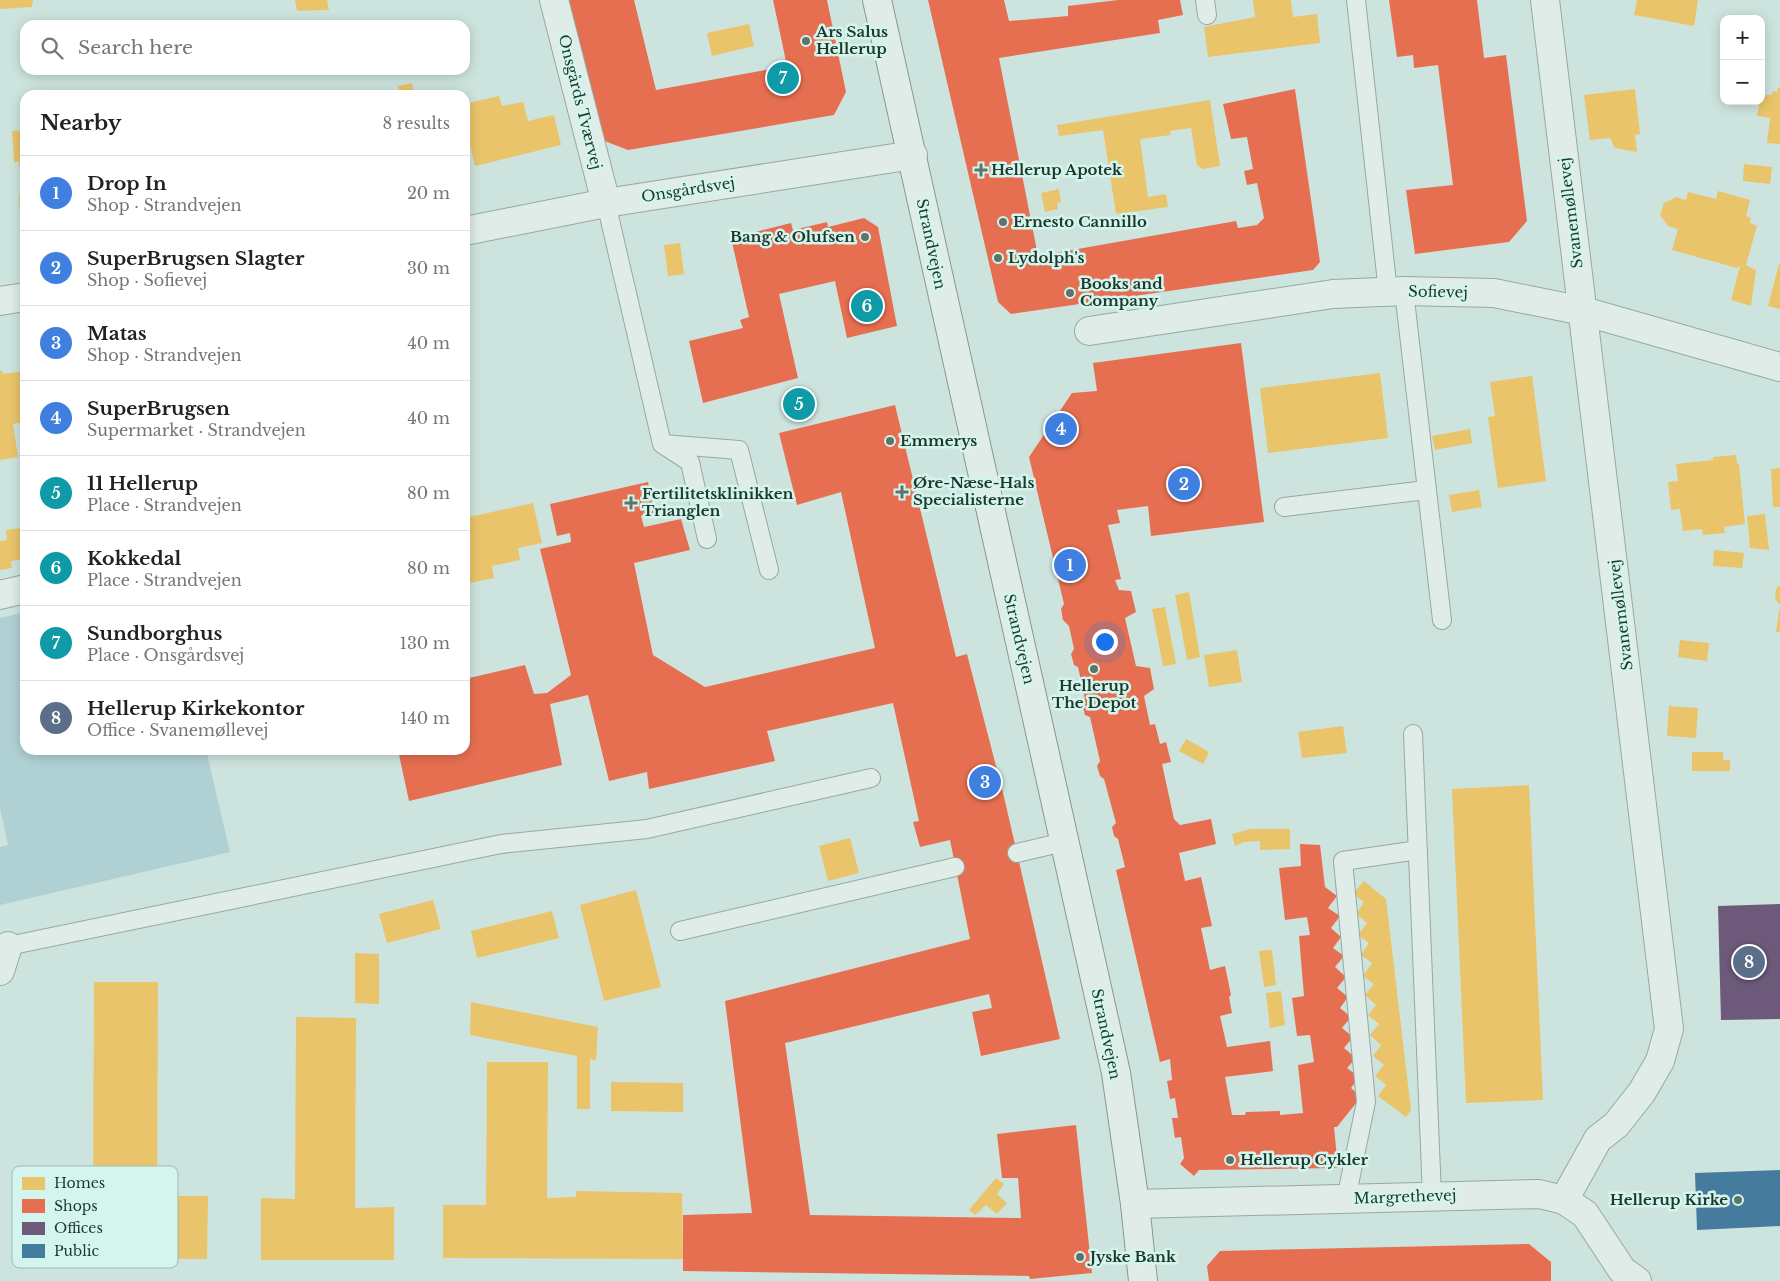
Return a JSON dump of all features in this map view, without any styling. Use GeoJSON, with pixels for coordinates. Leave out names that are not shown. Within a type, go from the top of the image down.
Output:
{"type":"FeatureCollection","features":[{"type":"Feature","properties":{"kind":"street","name":"Onsgårds Tværvej"},"geometry":{"type":"LineString","coordinates":[[554,0],[606,203]]}},
{"type":"Feature","properties":{"kind":"street","name":"Strandvejen"},"geometry":{"type":"LineString","coordinates":[[877,0],[1116,1073],[1135,1204],[1143,1281]]}},
{"type":"Feature","properties":{"kind":"street","name":"Svanemøllevej"},"geometry":{"type":"LineString","coordinates":[[1545,0],[1669,1029],[1660,1060],[1642,1092],[1616,1125],[1598,1139],[1564,1200]]}},
{"type":"Feature","properties":{"kind":"street","name":"Onsgårdsvej"},"geometry":{"type":"LineString","coordinates":[[470,230],[606,203],[913,155]]}},
{"type":"Feature","properties":{"kind":"street","name":"Sofievej"},"geometry":{"type":"LineString","coordinates":[[1089,332],[1333,294],[1396,291],[1494,293],[1583,311],[1780,367]]}},
{"type":"Feature","properties":{"kind":"street"},"geometry":{"type":"LineString","coordinates":[[0,301],[20,298]]}},
{"type":"Feature","properties":{"kind":"street"},"geometry":{"type":"LineString","coordinates":[[0,595],[20,590]]}},
{"type":"Feature","properties":{"kind":"street","name":"Margrethevej"},"geometry":{"type":"LineString","coordinates":[[1135,1204],[1539,1194],[1564,1200],[1584,1214],[1622,1270],[1637,1281]]}},
{"type":"Feature","properties":{"kind":"lane"},"geometry":{"type":"LineString","coordinates":[[1356,0],[1396,291],[1426,490],[1442,620]]}},
{"type":"Feature","properties":{"kind":"lane"},"geometry":{"type":"LineString","coordinates":[[606,203],[662,444],[690,462],[707,539]]}},
{"type":"Feature","properties":{"kind":"lane"},"geometry":{"type":"LineString","coordinates":[[662,444],[739,450],[769,570]]}},
{"type":"Feature","properties":{"kind":"lane"},"geometry":{"type":"LineString","coordinates":[[1284,507],[1426,490]]}},
{"type":"Feature","properties":{"kind":"lane"},"geometry":{"type":"LineString","coordinates":[[1413,734],[1432,1196]]}},
{"type":"Feature","properties":{"kind":"lane"},"geometry":{"type":"LineString","coordinates":[[4,958],[501,844],[647,829],[871,778]]}},
{"type":"Feature","properties":{"kind":"lane"},"geometry":{"type":"LineString","coordinates":[[1017,853],[1064,842]]}},
{"type":"Feature","properties":{"kind":"lane"},"geometry":{"type":"LineString","coordinates":[[1346,1199],[1366,1102],[1343,860],[1418,850]]}},
{"type":"Feature","properties":{"kind":"lane"},"geometry":{"type":"LineString","coordinates":[[680,931],[955,867]]}},
{"type":"Feature","properties":{"kind":"shaded area"},"geometry":{"type":"Polygon","coordinates":[[[20,613],[20,755],[207,755],[230,852],[0,905],[0,847],[8,845],[0,808],[0,618],[20,613]]]}},
{"type":"Feature","properties":{"kind":"building: Homes"},"geometry":{"type":"Polygon","coordinates":[[[0,0],[33,0],[32,7],[0,9],[0,0]]]}},
{"type":"Feature","properties":{"kind":"building: Homes"},"geometry":{"type":"Polygon","coordinates":[[[295,0],[327,0],[329,10],[297,11],[295,0]]]}},
{"type":"Feature","properties":{"kind":"building: Homes"},"geometry":{"type":"Polygon","coordinates":[[[1253,0],[1291,0],[1293,17],[1317,14],[1320,43],[1208,57],[1204,27],[1255,17],[1253,0]]]}},
{"type":"Feature","properties":{"kind":"building: Homes"},"geometry":{"type":"Polygon","coordinates":[[[1637,0],[1698,0],[1694,26],[1634,15],[1637,0]]]}},
{"type":"Feature","properties":{"kind":"building: Homes"},"geometry":{"type":"Polygon","coordinates":[[[749,24],[754,46],[712,56],[707,33],[749,24]]]}},
{"type":"Feature","properties":{"kind":"building: Homes"},"geometry":{"type":"Polygon","coordinates":[[[412,83],[413,90],[399,90],[398,86],[412,83]]]}},
{"type":"Feature","properties":{"kind":"building: Homes"},"geometry":{"type":"Polygon","coordinates":[[[1778,87],[1780,88],[1780,144],[1767,143],[1770,118],[1757,116],[1759,105],[1765,105],[1765,94],[1772,95],[1773,91],[1777,92],[1778,87]]]}},
{"type":"Feature","properties":{"kind":"building: Homes"},"geometry":{"type":"Polygon","coordinates":[[[1635,89],[1640,134],[1635,135],[1637,152],[1615,148],[1610,138],[1590,140],[1584,95],[1635,89]]]}},
{"type":"Feature","properties":{"kind":"building: Homes"},"geometry":{"type":"Polygon","coordinates":[[[499,96],[502,106],[523,102],[528,121],[554,115],[561,145],[475,166],[470,145],[470,103],[499,96]]]}},
{"type":"Feature","properties":{"kind":"building: Homes"},"geometry":{"type":"Polygon","coordinates":[[[1210,100],[1220,166],[1203,169],[1197,165],[1191,128],[1170,131],[1171,135],[1140,139],[1148,197],[1166,194],[1168,207],[1116,214],[1103,130],[1059,136],[1057,125],[1210,100]]]}},
{"type":"Feature","properties":{"kind":"building: Homes"},"geometry":{"type":"Polygon","coordinates":[[[20,130],[20,173],[19,162],[14,162],[12,131],[20,130]]]}},
{"type":"Feature","properties":{"kind":"building: Homes"},"geometry":{"type":"Polygon","coordinates":[[[1744,164],[1772,167],[1770,184],[1743,181],[1744,164]]]}},
{"type":"Feature","properties":{"kind":"building: Homes"},"geometry":{"type":"Polygon","coordinates":[[[1059,189],[1061,202],[1057,203],[1058,209],[1045,212],[1041,193],[1059,189]]]}},
{"type":"Feature","properties":{"kind":"building: Homes"},"geometry":{"type":"Polygon","coordinates":[[[1718,191],[1750,200],[1746,216],[1751,218],[1750,223],[1757,226],[1746,265],[1756,270],[1751,306],[1731,300],[1740,266],[1737,268],[1672,250],[1678,229],[1668,226],[1660,215],[1664,203],[1676,197],[1686,200],[1688,192],[1716,199],[1718,191]]]}},
{"type":"Feature","properties":{"kind":"building: Homes"},"geometry":{"type":"Polygon","coordinates":[[[680,243],[684,274],[668,276],[664,245],[680,243]]]}},
{"type":"Feature","properties":{"kind":"building: Homes"},"geometry":{"type":"Polygon","coordinates":[[[1780,264],[1780,309],[1768,306],[1780,264]]]}},
{"type":"Feature","properties":{"kind":"building: Homes"},"geometry":{"type":"Polygon","coordinates":[[[0,371],[3,374],[20,372],[20,423],[13,424],[18,457],[0,460],[0,371]]]}},
{"type":"Feature","properties":{"kind":"building: Homes"},"geometry":{"type":"Polygon","coordinates":[[[1380,373],[1388,438],[1268,453],[1260,388],[1380,373]]]}},
{"type":"Feature","properties":{"kind":"building: Homes"},"geometry":{"type":"Polygon","coordinates":[[[1532,376],[1546,481],[1498,488],[1488,417],[1495,416],[1490,382],[1532,376]]]}},
{"type":"Feature","properties":{"kind":"building: Homes"},"geometry":{"type":"Polygon","coordinates":[[[803,390],[809,416],[796,419],[790,392],[803,390]]]}},
{"type":"Feature","properties":{"kind":"building: Homes"},"geometry":{"type":"Polygon","coordinates":[[[1470,429],[1472,443],[1435,450],[1432,436],[1470,429]]]}},
{"type":"Feature","properties":{"kind":"building: Homes"},"geometry":{"type":"Polygon","coordinates":[[[1736,455],[1737,464],[1739,464],[1745,524],[1724,527],[1725,533],[1703,535],[1702,529],[1683,531],[1680,509],[1671,510],[1668,482],[1678,481],[1676,464],[1713,460],[1713,457],[1736,455]]]}},
{"type":"Feature","properties":{"kind":"building: Homes"},"geometry":{"type":"Polygon","coordinates":[[[1780,468],[1780,507],[1773,507],[1771,469],[1780,468]]]}},
{"type":"Feature","properties":{"kind":"building: Homes"},"geometry":{"type":"Polygon","coordinates":[[[1479,490],[1482,507],[1452,512],[1449,495],[1479,490]]]}},
{"type":"Feature","properties":{"kind":"building: Homes"},"geometry":{"type":"Polygon","coordinates":[[[533,503],[542,543],[518,548],[520,560],[492,566],[494,578],[470,583],[470,517],[533,503]]]}},
{"type":"Feature","properties":{"kind":"building: Homes"},"geometry":{"type":"Polygon","coordinates":[[[1765,514],[1769,550],[1750,548],[1747,516],[1765,514]]]}},
{"type":"Feature","properties":{"kind":"building: Homes"},"geometry":{"type":"Polygon","coordinates":[[[20,528],[20,560],[11,561],[12,568],[0,570],[0,541],[7,540],[6,530],[20,528]]]}},
{"type":"Feature","properties":{"kind":"building: Homes"},"geometry":{"type":"Polygon","coordinates":[[[1714,550],[1744,553],[1742,568],[1713,566],[1714,550]]]}},
{"type":"Feature","properties":{"kind":"building: Homes"},"geometry":{"type":"Polygon","coordinates":[[[1780,585],[1780,605],[1775,599],[1776,589],[1780,585]]]}},
{"type":"Feature","properties":{"kind":"building: Homes"},"geometry":{"type":"Polygon","coordinates":[[[1189,592],[1200,657],[1187,660],[1175,595],[1189,592]]]}},
{"type":"Feature","properties":{"kind":"building: Homes"},"geometry":{"type":"Polygon","coordinates":[[[1780,605],[1780,632],[1776,632],[1780,605]]]}},
{"type":"Feature","properties":{"kind":"building: Homes"},"geometry":{"type":"Polygon","coordinates":[[[1165,607],[1176,664],[1163,666],[1152,609],[1165,607]]]}},
{"type":"Feature","properties":{"kind":"building: Homes"},"geometry":{"type":"Polygon","coordinates":[[[1680,640],[1709,643],[1707,661],[1678,657],[1680,640]]]}},
{"type":"Feature","properties":{"kind":"building: Homes"},"geometry":{"type":"Polygon","coordinates":[[[1237,650],[1242,682],[1209,687],[1204,655],[1237,650]]]}},
{"type":"Feature","properties":{"kind":"building: Homes"},"geometry":{"type":"Polygon","coordinates":[[[1669,706],[1698,708],[1696,738],[1667,736],[1669,706]]]}},
{"type":"Feature","properties":{"kind":"building: Homes"},"geometry":{"type":"Polygon","coordinates":[[[1343,726],[1347,753],[1302,758],[1298,732],[1343,726]]]}},
{"type":"Feature","properties":{"kind":"building: Homes"},"geometry":{"type":"Polygon","coordinates":[[[1186,739],[1209,752],[1203,764],[1179,751],[1186,739]]]}},
{"type":"Feature","properties":{"kind":"building: Homes"},"geometry":{"type":"Polygon","coordinates":[[[1692,752],[1723,752],[1723,760],[1730,760],[1730,771],[1692,771],[1692,752]]]}},
{"type":"Feature","properties":{"kind":"building: Homes"},"geometry":{"type":"Polygon","coordinates":[[[1529,785],[1543,1100],[1466,1103],[1452,789],[1529,785]]]}},
{"type":"Feature","properties":{"kind":"building: Homes"},"geometry":{"type":"Polygon","coordinates":[[[1250,829],[1290,829],[1290,849],[1260,850],[1260,841],[1244,842],[1235,846],[1232,834],[1250,829]]]}},
{"type":"Feature","properties":{"kind":"building: Homes"},"geometry":{"type":"Polygon","coordinates":[[[850,838],[859,873],[828,881],[819,846],[850,838]]]}},
{"type":"Feature","properties":{"kind":"building: Homes"},"geometry":{"type":"Polygon","coordinates":[[[1364,881],[1386,899],[1411,1110],[1406,1117],[1378,1096],[1386,1085],[1375,1076],[1384,1065],[1373,1056],[1381,1045],[1370,1035],[1379,1024],[1368,1015],[1376,1005],[1365,995],[1374,984],[1363,976],[1372,963],[1361,955],[1369,943],[1358,935],[1367,923],[1356,914],[1364,902],[1353,894],[1364,881]]]}},
{"type":"Feature","properties":{"kind":"building: Homes"},"geometry":{"type":"Polygon","coordinates":[[[636,890],[661,987],[604,1001],[580,905],[636,890]]]}},
{"type":"Feature","properties":{"kind":"building: Homes"},"geometry":{"type":"Polygon","coordinates":[[[433,900],[441,929],[387,943],[379,914],[433,900]]]}},
{"type":"Feature","properties":{"kind":"building: Homes"},"geometry":{"type":"Polygon","coordinates":[[[552,911],[559,938],[477,958],[471,931],[552,911]]]}},
{"type":"Feature","properties":{"kind":"building: Homes"},"geometry":{"type":"Polygon","coordinates":[[[1272,950],[1276,985],[1264,987],[1259,951],[1272,950]]]}},
{"type":"Feature","properties":{"kind":"building: Homes"},"geometry":{"type":"Polygon","coordinates":[[[355,953],[379,954],[379,1004],[355,1003],[355,953]]]}},
{"type":"Feature","properties":{"kind":"building: Homes"},"geometry":{"type":"Polygon","coordinates":[[[94,982],[158,982],[157,1166],[93,1166],[94,982]]]}},
{"type":"Feature","properties":{"kind":"building: Homes"},"geometry":{"type":"Polygon","coordinates":[[[1281,991],[1285,1025],[1270,1028],[1266,993],[1281,991]]]}},
{"type":"Feature","properties":{"kind":"building: Homes"},"geometry":{"type":"Polygon","coordinates":[[[471,1002],[598,1027],[596,1060],[590,1059],[590,1109],[577,1109],[577,1056],[470,1035],[471,1002]]]}},
{"type":"Feature","properties":{"kind":"building: Homes"},"geometry":{"type":"Polygon","coordinates":[[[296,1017],[356,1018],[355,1208],[394,1207],[394,1260],[261,1260],[261,1198],[295,1199],[296,1017]]]}},
{"type":"Feature","properties":{"kind":"building: Homes"},"geometry":{"type":"Polygon","coordinates":[[[487,1062],[548,1062],[547,1198],[576,1197],[576,1191],[682,1193],[683,1259],[443,1258],[443,1205],[486,1205],[487,1062]]]}},
{"type":"Feature","properties":{"kind":"building: Homes"},"geometry":{"type":"Polygon","coordinates":[[[611,1082],[683,1083],[683,1112],[611,1111],[611,1082]]]}},
{"type":"Feature","properties":{"kind":"building: Homes"},"geometry":{"type":"Polygon","coordinates":[[[996,1178],[1004,1184],[997,1194],[1007,1203],[997,1214],[986,1205],[975,1215],[969,1210],[996,1178]]]}},
{"type":"Feature","properties":{"kind":"building: Homes"},"geometry":{"type":"Polygon","coordinates":[[[178,1196],[208,1196],[207,1259],[178,1259],[178,1196]]]}},
{"type":"Feature","properties":{"kind":"building: Shops"},"geometry":{"type":"Polygon","coordinates":[[[568,0],[634,0],[656,90],[787,66],[773,0],[827,0],[846,92],[834,115],[628,150],[602,140],[568,0]]]}},
{"type":"Feature","properties":{"kind":"building: Shops"},"geometry":{"type":"Polygon","coordinates":[[[928,0],[1004,0],[1009,21],[1068,16],[1068,6],[1118,0],[1180,0],[1183,15],[1158,20],[1160,33],[999,58],[1038,256],[1236,221],[1238,228],[1257,225],[1264,218],[1257,183],[1247,185],[1244,171],[1253,169],[1247,137],[1231,139],[1223,104],[1295,89],[1320,262],[1313,270],[1011,314],[998,302],[928,0]]]}},
{"type":"Feature","properties":{"kind":"building: Shops"},"geometry":{"type":"Polygon","coordinates":[[[1389,0],[1477,0],[1484,58],[1506,55],[1527,221],[1509,242],[1415,254],[1406,190],[1453,185],[1438,65],[1414,68],[1413,55],[1397,57],[1389,0]]]}},
{"type":"Feature","properties":{"kind":"building: Shops"},"geometry":{"type":"Polygon","coordinates":[[[864,218],[878,227],[897,326],[847,338],[835,281],[779,294],[798,378],[703,403],[689,341],[743,328],[740,320],[749,317],[731,238],[791,223],[793,230],[827,222],[828,227],[864,218]]]}},
{"type":"Feature","properties":{"kind":"building: Shops"},"geometry":{"type":"Polygon","coordinates":[[[1241,343],[1264,522],[1151,536],[1148,506],[1117,510],[1120,523],[1108,525],[1121,579],[1115,580],[1119,590],[1131,591],[1136,612],[1125,618],[1136,666],[1150,668],[1154,689],[1144,696],[1150,725],[1155,724],[1160,744],[1166,742],[1171,762],[1162,764],[1174,819],[1180,825],[1211,819],[1216,844],[1179,853],[1185,881],[1201,877],[1212,926],[1201,928],[1210,970],[1225,966],[1231,995],[1229,997],[1232,1013],[1220,1016],[1227,1047],[1270,1041],[1273,1071],[1225,1077],[1232,1115],[1245,1115],[1246,1112],[1280,1111],[1280,1115],[1303,1113],[1298,1065],[1314,1062],[1310,1035],[1297,1036],[1292,998],[1304,996],[1299,936],[1310,935],[1307,917],[1285,920],[1279,868],[1301,866],[1300,844],[1320,845],[1325,887],[1337,896],[1328,908],[1340,916],[1331,928],[1341,937],[1333,948],[1344,956],[1335,967],[1346,977],[1337,988],[1348,997],[1340,1008],[1351,1017],[1342,1028],[1353,1037],[1344,1048],[1356,1058],[1347,1068],[1359,1077],[1351,1088],[1361,1097],[1337,1127],[1334,1127],[1338,1168],[1199,1170],[1194,1176],[1180,1164],[1184,1158],[1181,1137],[1175,1138],[1172,1118],[1178,1118],[1175,1098],[1170,1099],[1167,1081],[1172,1080],[1170,1059],[1160,1062],[1116,870],[1125,867],[1118,839],[1114,836],[1112,827],[1116,823],[1104,779],[1100,776],[1097,766],[1100,761],[1090,717],[1085,715],[1082,704],[1085,699],[1078,667],[1074,665],[1071,654],[1074,649],[1069,626],[1063,620],[1061,609],[1064,604],[1029,457],[1072,393],[1097,391],[1093,363],[1241,343]]]}},
{"type":"Feature","properties":{"kind":"building: Shops"},"geometry":{"type":"Polygon","coordinates":[[[895,405],[956,657],[967,654],[1004,797],[1060,1039],[981,1056],[972,1012],[992,1008],[989,994],[785,1043],[810,1215],[1021,1218],[1018,1178],[1002,1178],[997,1134],[1076,1125],[1092,1273],[1030,1279],[1029,1276],[683,1271],[683,1215],[752,1213],[725,1001],[970,939],[950,840],[920,847],[913,822],[919,821],[893,703],[767,731],[775,761],[649,789],[647,772],[609,781],[588,695],[550,704],[562,765],[409,801],[399,755],[470,755],[470,678],[525,665],[534,694],[547,693],[571,675],[540,549],[571,542],[570,533],[557,536],[550,504],[648,482],[654,513],[641,516],[644,527],[681,519],[690,550],[634,563],[653,655],[705,687],[875,648],[841,492],[797,505],[779,433],[895,405]]]}},
{"type":"Feature","properties":{"kind":"building: Shops"},"geometry":{"type":"Polygon","coordinates":[[[1529,1244],[1551,1262],[1551,1281],[1209,1281],[1207,1266],[1220,1251],[1529,1244]]]}},
{"type":"Feature","properties":{"kind":"building: Offices"},"geometry":{"type":"Polygon","coordinates":[[[1780,904],[1780,1019],[1721,1020],[1718,906],[1780,904]]]}},
{"type":"Feature","properties":{"kind":"building: Public","name":"Hellerup Kirke"},"geometry":{"type":"Polygon","coordinates":[[[1780,1170],[1780,1226],[1697,1230],[1695,1173],[1780,1170]]]}},
{"type":"Feature","properties":{"kind":"place","name":"Ars Salus Hellerup"},"geometry":{"type":"Point","coordinates":[806,41]}},
{"type":"Feature","properties":{"kind":"place","name":"Sundborghus"},"geometry":{"type":"Point","coordinates":[783,78]}},
{"type":"Feature","properties":{"kind":"place","name":"Hellerup Apotek"},"geometry":{"type":"Point","coordinates":[981,170]}},
{"type":"Feature","properties":{"kind":"place","name":"Ernesto Cannillo"},"geometry":{"type":"Point","coordinates":[1003,222]}},
{"type":"Feature","properties":{"kind":"place","name":"Bang & Olufsen"},"geometry":{"type":"Point","coordinates":[865,237]}},
{"type":"Feature","properties":{"kind":"place","name":"Lydolph's"},"geometry":{"type":"Point","coordinates":[998,258]}},
{"type":"Feature","properties":{"kind":"place","name":"Books and Company"},"geometry":{"type":"Point","coordinates":[1070,293]}},
{"type":"Feature","properties":{"kind":"place","name":"Kokkedal"},"geometry":{"type":"Point","coordinates":[867,306]}},
{"type":"Feature","properties":{"kind":"place","name":"11 Hellerup"},"geometry":{"type":"Point","coordinates":[799,404]}},
{"type":"Feature","properties":{"kind":"place","name":"SuperBrugsen"},"geometry":{"type":"Point","coordinates":[1061,429]}},
{"type":"Feature","properties":{"kind":"place","name":"Emmerys"},"geometry":{"type":"Point","coordinates":[890,441]}},
{"type":"Feature","properties":{"kind":"place","name":"SuperBrugsen Slagter"},"geometry":{"type":"Point","coordinates":[1184,484]}},
{"type":"Feature","properties":{"kind":"place","name":"Øre-Næse-Hals Specialisterne"},"geometry":{"type":"Point","coordinates":[902,492]}},
{"type":"Feature","properties":{"kind":"place","name":"Fertilitetsklinikken Trianglen"},"geometry":{"type":"Point","coordinates":[631,503]}},
{"type":"Feature","properties":{"kind":"place","name":"Drop In"},"geometry":{"type":"Point","coordinates":[1070,565]}},
{"type":"Feature","properties":{"kind":"place","name":"Hellerup The Depot"},"geometry":{"type":"Point","coordinates":[1094,669]}},
{"type":"Feature","properties":{"kind":"place","name":"Matas"},"geometry":{"type":"Point","coordinates":[985,782]}},
{"type":"Feature","properties":{"kind":"place","name":"Hellerup Kirkekontor"},"geometry":{"type":"Point","coordinates":[1749,962]}},
{"type":"Feature","properties":{"kind":"place","name":"Hellerup Cykler"},"geometry":{"type":"Point","coordinates":[1230,1160]}},
{"type":"Feature","properties":{"kind":"place","name":"Hellerup Kirke"},"geometry":{"type":"Point","coordinates":[1738,1200]}},
{"type":"Feature","properties":{"kind":"place","name":"Jyske Bank"},"geometry":{"type":"Point","coordinates":[1080,1257]}}]}
